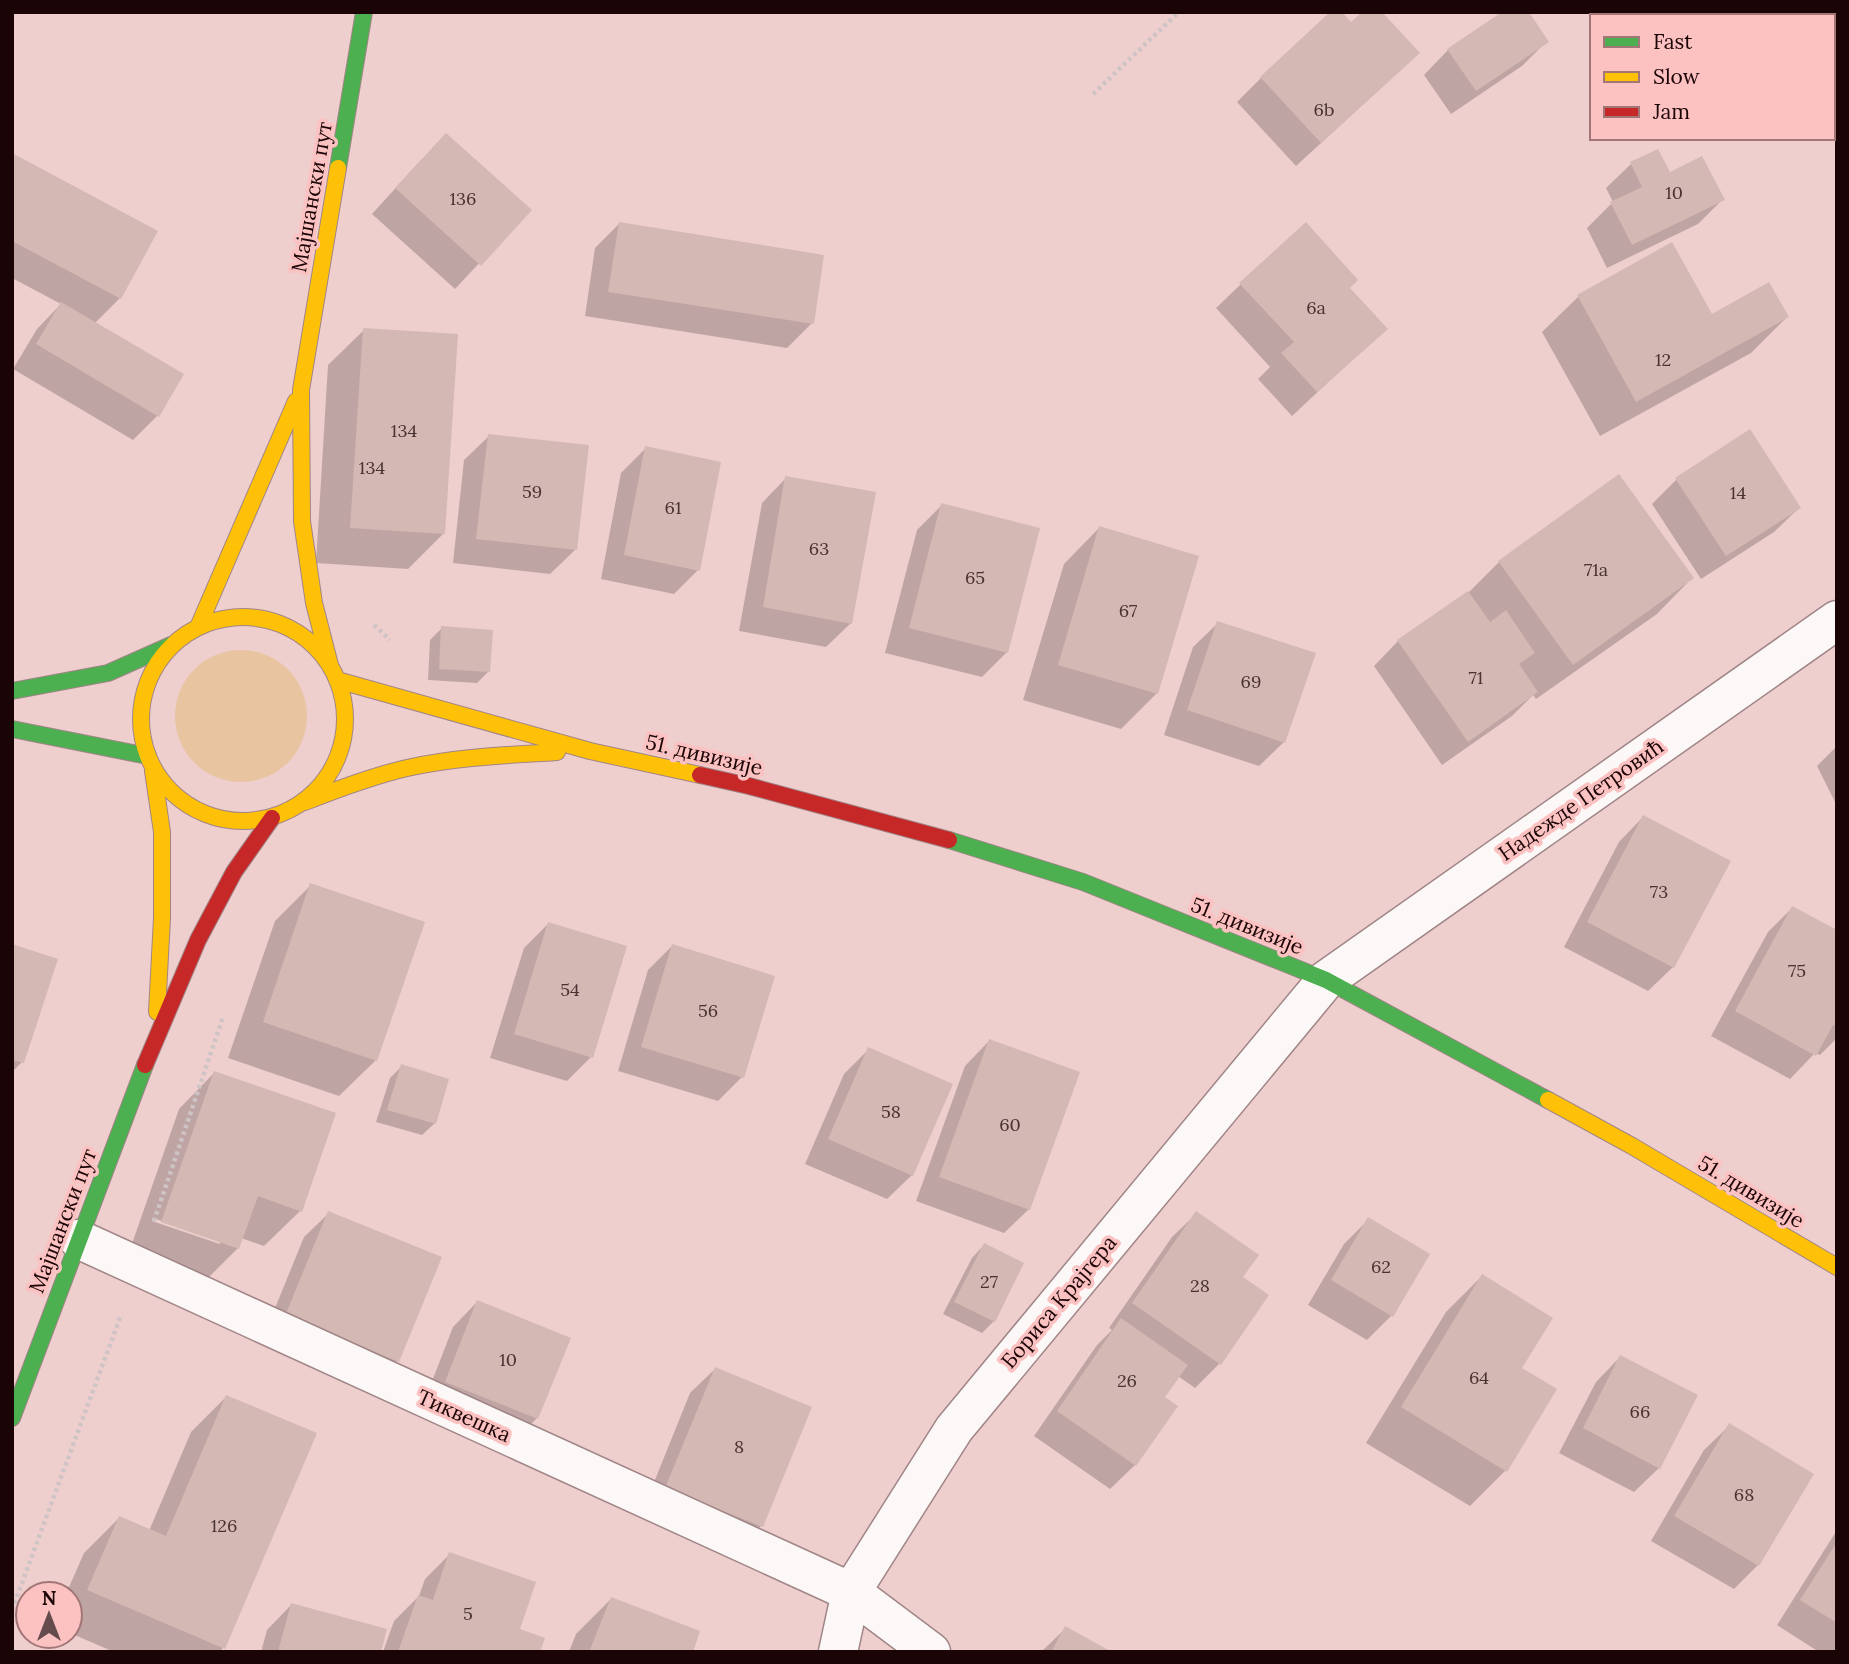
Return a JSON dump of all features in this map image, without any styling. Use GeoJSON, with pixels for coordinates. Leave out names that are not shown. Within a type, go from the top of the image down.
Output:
{"type":"FeatureCollection","features":[{"type":"Feature","properties":{"kind":"street","name":"Мајшански пут"},"geometry":{"type":"LineString","coordinates":[[334,673],[314,603],[302,520],[301,390],[364,12]]}},
{"type":"Feature","properties":{"kind":"street","name":"Мајшански пут"},"geometry":{"type":"LineString","coordinates":[[199,625],[301,390]]}},
{"type":"Feature","properties":{"kind":"street"},"geometry":{"type":"LineString","coordinates":[[12,691],[108,673],[171,645],[199,625],[228,617],[257,617],[286,625],[312,642],[334,673],[342,693],[346,723],[340,751],[327,778],[303,803],[272,818],[238,822],[205,815],[175,797],[150,764],[141,739],[140,704],[150,673],[171,645]]}},
{"type":"Feature","properties":{"kind":"street","name":"Надежде Петровић"},"geometry":{"type":"LineString","coordinates":[[1326,980],[1837,620]]}},
{"type":"Feature","properties":{"kind":"street","name":"51. дивизије"},"geometry":{"type":"LineString","coordinates":[[334,673],[590,751],[749,786],[913,828],[1083,882],[1326,980],[1632,1146],[1837,1267]]}},
{"type":"Feature","properties":{"kind":"street"},"geometry":{"type":"LineString","coordinates":[[12,729],[150,764]]}},
{"type":"Feature","properties":{"kind":"street","name":"51. дивизије"},"geometry":{"type":"LineString","coordinates":[[303,803],[361,780],[422,765],[501,755],[590,751]]}},
{"type":"Feature","properties":{"kind":"street","name":"Мајшански пут"},"geometry":{"type":"LineString","coordinates":[[150,764],[162,832],[162,918],[155,1038]]}},
{"type":"Feature","properties":{"kind":"street","name":"Мајшански пут"},"geometry":{"type":"LineString","coordinates":[[12,1418],[155,1038],[198,940],[228,883],[272,818]]}},
{"type":"Feature","properties":{"kind":"street","name":"Бориса Крајгера"},"geometry":{"type":"LineString","coordinates":[[838,1652],[851,1592],[954,1429],[1326,980]]}},
{"type":"Feature","properties":{"kind":"street","name":"Тиквешка"},"geometry":{"type":"LineString","coordinates":[[78,1239],[851,1592],[931,1652]]}},
{"type":"Feature","properties":{"kind":"path"},"geometry":{"type":"LineString","coordinates":[[1093,94],[1179,12]]}},
{"type":"Feature","properties":{"kind":"path"},"geometry":{"type":"LineString","coordinates":[[12,1610],[139,1268]]}},
{"type":"Feature","properties":{"kind":"shaded area"},"geometry":{"type":"Polygon","coordinates":[[[241,650],[266,655],[288,669],[302,691],[307,716],[302,741],[288,763],[266,777],[241,782],[216,777],[194,763],[180,741],[175,716],[180,691],[194,669],[216,655],[241,650]]]}},
{"type":"Feature","properties":{"kind":"building"},"geometry":{"type":"Polygon","coordinates":[[[1330,12],[1342,12],[1351,22],[1362,12],[1382,12],[1420,53],[1321,143],[1260,77],[1330,12]]]}},
{"type":"Feature","properties":{"kind":"building"},"geometry":{"type":"Polygon","coordinates":[[[1502,12],[1529,12],[1549,42],[1476,91],[1447,49],[1502,12]]]}},
{"type":"Feature","properties":{"kind":"building"},"geometry":{"type":"Polygon","coordinates":[[[446,133],[532,210],[481,266],[395,188],[446,133]]]}},
{"type":"Feature","properties":{"kind":"building"},"geometry":{"type":"Polygon","coordinates":[[[1658,149],[1670,172],[1702,156],[1725,200],[1632,245],[1610,202],[1642,187],[1630,162],[1658,149]]]}},
{"type":"Feature","properties":{"kind":"building"},"geometry":{"type":"Polygon","coordinates":[[[12,153],[158,231],[121,299],[12,241],[12,153]]]}},
{"type":"Feature","properties":{"kind":"building"},"geometry":{"type":"Polygon","coordinates":[[[619,222],[824,255],[814,324],[608,292],[619,222]]]}},
{"type":"Feature","properties":{"kind":"building"},"geometry":{"type":"Polygon","coordinates":[[[1306,222],[1358,280],[1350,288],[1388,329],[1317,392],[1281,353],[1294,342],[1239,283],[1306,222]]]}},
{"type":"Feature","properties":{"kind":"building"},"geometry":{"type":"Polygon","coordinates":[[[1672,242],[1712,314],[1769,282],[1789,317],[1636,402],[1577,295],[1672,242]]]}},
{"type":"Feature","properties":{"kind":"building"},"geometry":{"type":"Polygon","coordinates":[[[61,302],[184,374],[159,417],[36,344],[61,302]]]}},
{"type":"Feature","properties":{"kind":"building"},"geometry":{"type":"Polygon","coordinates":[[[363,328],[458,334],[445,534],[350,528],[363,328]]]}},
{"type":"Feature","properties":{"kind":"building"},"geometry":{"type":"Polygon","coordinates":[[[1750,429],[1801,508],[1726,556],[1675,478],[1750,429]]]}},
{"type":"Feature","properties":{"kind":"building"},"geometry":{"type":"Polygon","coordinates":[[[488,434],[589,445],[577,550],[476,539],[488,434]]]}},
{"type":"Feature","properties":{"kind":"building"},"geometry":{"type":"Polygon","coordinates":[[[645,446],[721,462],[700,571],[624,555],[645,446]]]}},
{"type":"Feature","properties":{"kind":"building"},"geometry":{"type":"Polygon","coordinates":[[[1619,474],[1694,578],[1573,665],[1498,561],[1619,474]]]}},
{"type":"Feature","properties":{"kind":"building"},"geometry":{"type":"Polygon","coordinates":[[[785,476],[876,492],[852,624],[763,607],[785,476]]]}},
{"type":"Feature","properties":{"kind":"building"},"geometry":{"type":"Polygon","coordinates":[[[941,503],[1040,528],[1008,653],[909,628],[941,503]]]}},
{"type":"Feature","properties":{"kind":"building"},"geometry":{"type":"Polygon","coordinates":[[[1099,526],[1199,556],[1158,694],[1058,665],[1099,526]]]}},
{"type":"Feature","properties":{"kind":"building"},"geometry":{"type":"Polygon","coordinates":[[[1468,591],[1490,622],[1506,610],[1535,653],[1519,664],[1538,692],[1468,742],[1397,640],[1468,591]]]}},
{"type":"Feature","properties":{"kind":"building"},"geometry":{"type":"Polygon","coordinates":[[[1217,621],[1316,653],[1285,743],[1187,710],[1217,621]]]}},
{"type":"Feature","properties":{"kind":"building"},"geometry":{"type":"Polygon","coordinates":[[[441,626],[493,630],[490,672],[439,669],[441,626]]]}},
{"type":"Feature","properties":{"kind":"building"},"geometry":{"type":"Polygon","coordinates":[[[1643,815],[1731,861],[1674,968],[1587,922],[1643,815]]]}},
{"type":"Feature","properties":{"kind":"building"},"geometry":{"type":"Polygon","coordinates":[[[310,883],[425,922],[377,1061],[263,1022],[310,883]]]}},
{"type":"Feature","properties":{"kind":"building"},"geometry":{"type":"Polygon","coordinates":[[[1792,906],[1837,930],[1837,1027],[1833,1025],[1816,1056],[1735,1011],[1792,906]]]}},
{"type":"Feature","properties":{"kind":"building"},"geometry":{"type":"Polygon","coordinates":[[[548,922],[627,946],[593,1058],[514,1034],[548,922]]]}},
{"type":"Feature","properties":{"kind":"building"},"geometry":{"type":"Polygon","coordinates":[[[12,944],[58,959],[24,1063],[12,1060],[12,944]]]}},
{"type":"Feature","properties":{"kind":"building"},"geometry":{"type":"Polygon","coordinates":[[[672,944],[775,976],[744,1078],[641,1047],[672,944]]]}},
{"type":"Feature","properties":{"kind":"building"},"geometry":{"type":"Polygon","coordinates":[[[989,1039],[1080,1072],[1030,1210],[939,1177],[989,1039]]]}},
{"type":"Feature","properties":{"kind":"building"},"geometry":{"type":"Polygon","coordinates":[[[868,1047],[953,1084],[913,1176],[828,1139],[868,1047]]]}},
{"type":"Feature","properties":{"kind":"building"},"geometry":{"type":"Polygon","coordinates":[[[401,1064],[449,1079],[436,1124],[387,1110],[401,1064]]]}},
{"type":"Feature","properties":{"kind":"building"},"geometry":{"type":"Polygon","coordinates":[[[214,1071],[336,1113],[302,1212],[258,1196],[239,1249],[161,1222],[214,1071]]]}},
{"type":"Feature","properties":{"kind":"building"},"geometry":{"type":"Polygon","coordinates":[[[328,1211],[442,1257],[399,1362],[285,1316],[328,1211]]]}},
{"type":"Feature","properties":{"kind":"building"},"geometry":{"type":"Polygon","coordinates":[[[1196,1211],[1259,1255],[1243,1277],[1269,1295],[1221,1365],[1132,1303],[1196,1211]]]}},
{"type":"Feature","properties":{"kind":"building"},"geometry":{"type":"Polygon","coordinates":[[[1368,1217],[1430,1254],[1393,1317],[1331,1280],[1368,1217]]]}},
{"type":"Feature","properties":{"kind":"building"},"geometry":{"type":"Polygon","coordinates":[[[984,1243],[1024,1263],[995,1322],[954,1302],[984,1243]]]}},
{"type":"Feature","properties":{"kind":"building"},"geometry":{"type":"Polygon","coordinates":[[[1482,1274],[1553,1318],[1522,1368],[1557,1389],[1507,1472],[1401,1407],[1482,1274]]]}},
{"type":"Feature","properties":{"kind":"building"},"geometry":{"type":"Polygon","coordinates":[[[477,1300],[571,1338],[538,1419],[445,1382],[477,1300]]]}},
{"type":"Feature","properties":{"kind":"building"},"geometry":{"type":"Polygon","coordinates":[[[1121,1318],[1188,1365],[1165,1397],[1178,1406],[1136,1466],[1057,1411],[1121,1318]]]}},
{"type":"Feature","properties":{"kind":"building"},"geometry":{"type":"Polygon","coordinates":[[[1620,1355],[1698,1395],[1660,1469],[1583,1428],[1620,1355]]]}},
{"type":"Feature","properties":{"kind":"building"},"geometry":{"type":"Polygon","coordinates":[[[715,1367],[812,1407],[763,1527],[665,1488],[715,1367]]]}},
{"type":"Feature","properties":{"kind":"building"},"geometry":{"type":"Polygon","coordinates":[[[226,1395],[317,1433],[225,1649],[87,1590],[119,1516],[166,1536],[226,1395]]]}},
{"type":"Feature","properties":{"kind":"building"},"geometry":{"type":"Polygon","coordinates":[[[1729,1423],[1814,1474],[1759,1566],[1674,1516],[1729,1423]]]}},
{"type":"Feature","properties":{"kind":"building"},"geometry":{"type":"Polygon","coordinates":[[[1837,1542],[1837,1623],[1800,1600],[1837,1542]]]}},
{"type":"Feature","properties":{"kind":"building"},"geometry":{"type":"Polygon","coordinates":[[[449,1552],[536,1582],[520,1629],[545,1638],[540,1652],[398,1652],[418,1595],[433,1600],[449,1552]]]}},
{"type":"Feature","properties":{"kind":"building"},"geometry":{"type":"Polygon","coordinates":[[[611,1597],[700,1631],[693,1652],[589,1652],[611,1597]]]}},
{"type":"Feature","properties":{"kind":"building"},"geometry":{"type":"Polygon","coordinates":[[[291,1603],[387,1629],[381,1652],[278,1652],[291,1603]]]}},
{"type":"Feature","properties":{"kind":"building"},"geometry":{"type":"Polygon","coordinates":[[[1065,1626],[1112,1652],[1051,1652],[1065,1626]]]}},
{"type":"Feature","properties":{"kind":"traffic: fast"},"geometry":{"type":"LineString","coordinates":[[338,168],[364,12]]}},
{"type":"Feature","properties":{"kind":"traffic: fast"},"geometry":{"type":"LineString","coordinates":[[12,691],[108,673],[171,645]]}},
{"type":"Feature","properties":{"kind":"traffic: fast"},"geometry":{"type":"LineString","coordinates":[[12,729],[148,756]]}},
{"type":"Feature","properties":{"kind":"traffic: fast"},"geometry":{"type":"LineString","coordinates":[[949,840],[1083,882],[1326,980],[1548,1100]]}},
{"type":"Feature","properties":{"kind":"traffic: fast"},"geometry":{"type":"LineString","coordinates":[[12,1418],[145,1065]]}},
{"type":"Feature","properties":{"kind":"traffic: slow"},"geometry":{"type":"LineString","coordinates":[[330,665],[314,603],[302,521],[301,390],[338,168]]}},
{"type":"Feature","properties":{"kind":"traffic: slow"},"geometry":{"type":"LineString","coordinates":[[199,625],[296,401]]}},
{"type":"Feature","properties":{"kind":"traffic: slow"},"geometry":{"type":"LineString","coordinates":[[243,617],[282,624],[315,647],[338,680],[345,719],[338,758],[315,791],[282,814],[243,821],[204,814],[171,791],[148,758],[141,719],[148,680],[171,647],[204,624],[243,617]]}},
{"type":"Feature","properties":{"kind":"traffic: slow"},"geometry":{"type":"LineString","coordinates":[[337,680],[590,751],[700,775]]}},
{"type":"Feature","properties":{"kind":"traffic: slow"},"geometry":{"type":"LineString","coordinates":[[305,802],[368,779],[425,764],[557,752]]}},
{"type":"Feature","properties":{"kind":"traffic: slow"},"geometry":{"type":"LineString","coordinates":[[153,771],[162,832],[162,918],[157,1012]]}},
{"type":"Feature","properties":{"kind":"traffic: slow"},"geometry":{"type":"LineString","coordinates":[[1548,1100],[1632,1146],[1837,1267]]}},
{"type":"Feature","properties":{"kind":"traffic: jam"},"geometry":{"type":"LineString","coordinates":[[700,775],[949,840]]}},
{"type":"Feature","properties":{"kind":"traffic: jam"},"geometry":{"type":"LineString","coordinates":[[145,1065],[198,940],[234,872],[272,818]]}}]}
